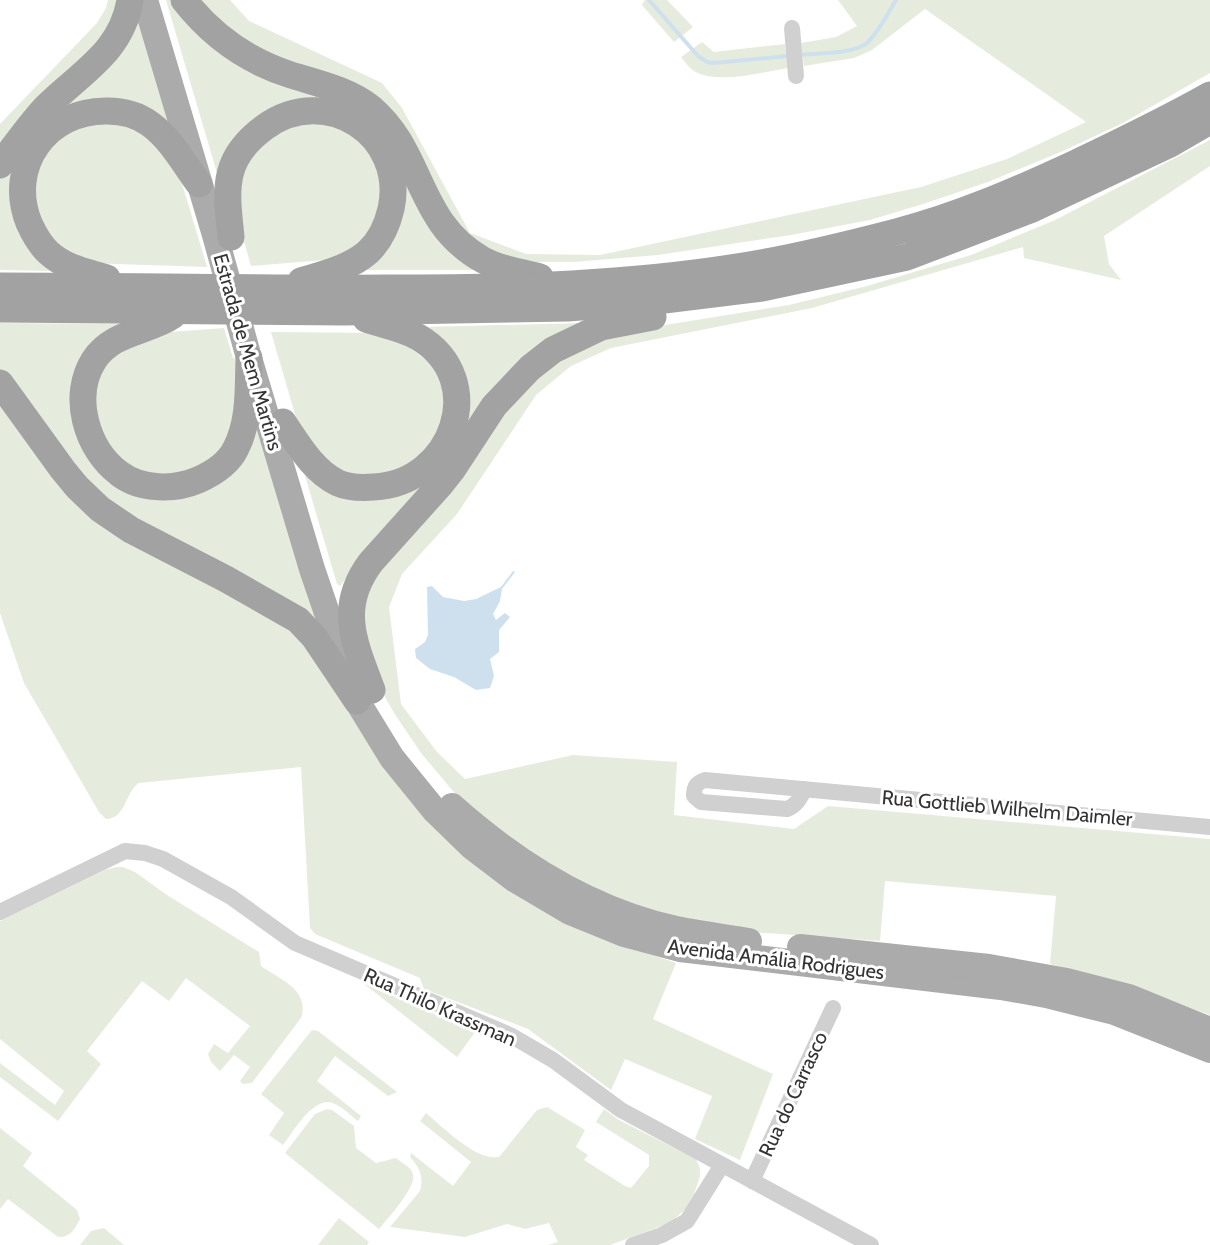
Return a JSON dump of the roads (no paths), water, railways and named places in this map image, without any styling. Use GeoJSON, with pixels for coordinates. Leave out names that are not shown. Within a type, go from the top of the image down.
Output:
{"type":"FeatureCollection","features":[{"type":"Feature","properties":{"kind":"highway"},"geometry":{"type":"LineString","coordinates":[[0,165],[36,118],[90,69],[113,43],[123,26],[130,0]]}},
{"type":"Feature","properties":{"kind":"highway"},"geometry":{"type":"LineString","coordinates":[[184,0],[212,32],[246,56],[261,64],[348,95],[371,108],[391,129],[405,150],[435,214],[452,236],[467,249],[484,261],[567,285]]}},
{"type":"Feature","properties":{"kind":"highway"},"geometry":{"type":"LineString","coordinates":[[0,286],[278,288],[567,285],[756,264],[896,232],[943,218],[1020,189],[1161,123],[1210,95]]}},
{"type":"Feature","properties":{"kind":"highway"},"geometry":{"type":"LineString","coordinates":[[223,236],[230,173],[235,159],[243,147],[261,130],[284,117],[318,110],[350,119],[368,132],[385,155],[393,177],[393,202],[383,234],[367,253],[351,263],[278,288]]}},
{"type":"Feature","properties":{"kind":"highway"},"geometry":{"type":"LineString","coordinates":[[132,286],[77,269],[49,254],[40,243],[23,205],[22,180],[32,153],[42,138],[69,117],[98,111],[117,111],[134,115],[148,122],[163,134],[199,184]]}},
{"type":"Feature","properties":{"kind":"highway"},"geometry":{"type":"LineString","coordinates":[[365,695],[351,629],[351,605],[358,581],[383,547],[453,470],[494,406],[530,368],[553,350],[601,327],[776,295],[842,279],[907,257],[1030,210],[1170,144],[1210,121]]}},
{"type":"Feature","properties":{"kind":"highway"},"geometry":{"type":"LineString","coordinates":[[0,309],[345,312],[568,309],[762,288],[907,257]]}},
{"type":"Feature","properties":{"kind":"highway"},"geometry":{"type":"LineString","coordinates":[[180,311],[161,323],[141,328],[119,338],[95,358],[88,371],[82,403],[88,431],[107,462],[120,474],[146,485],[170,486],[193,482],[219,468],[236,448],[242,432],[258,358]]}},
{"type":"Feature","properties":{"kind":"highway"},"geometry":{"type":"LineString","coordinates":[[283,423],[316,468],[347,486],[380,487],[395,484],[410,478],[440,454],[454,424],[457,399],[452,377],[443,360],[418,338],[345,312]]}},
{"type":"Feature","properties":{"kind":"highway"},"geometry":{"type":"LineString","coordinates":[[0,383],[63,470],[100,509],[131,530],[226,579],[298,620],[365,695]]}},
{"type":"Feature","properties":{"kind":"main road","name":"Estrada de Mem Martins"},"geometry":{"type":"LineString","coordinates":[[145,0],[199,184],[223,236]]}},
{"type":"Feature","properties":{"kind":"main road","name":"Estrada de Mem Martins"},"geometry":{"type":"LineString","coordinates":[[160,0],[215,191],[223,236],[258,358],[312,569],[365,695]]}},
{"type":"Feature","properties":{"kind":"main road","name":"Estrada de Mem Martins"},"geometry":{"type":"LineString","coordinates":[[258,358],[283,423],[365,695]]}},
{"type":"Feature","properties":{"kind":"main road","name":"Avenida Amália Rodrigues"},"geometry":{"type":"LineString","coordinates":[[365,695],[434,786],[452,806],[511,855],[534,870],[561,886],[616,911],[675,929],[757,942],[989,967],[1067,981],[1129,997],[1210,1030]]}},
{"type":"Feature","properties":{"kind":"main road","name":"Avenida Amália Rodrigues"},"geometry":{"type":"LineString","coordinates":[[365,695],[382,743],[435,811],[472,847],[514,879],[570,912],[624,934],[680,949],[1001,987],[1047,995],[1114,1012],[1210,1050]]}},
{"type":"Feature","properties":{"kind":"street"},"geometry":{"type":"LineString","coordinates":[[792,32],[796,76]]}},
{"type":"Feature","properties":{"kind":"street","name":"Rua Gottlieb Wilhelm Daimler"},"geometry":{"type":"LineString","coordinates":[[805,789],[793,807],[787,809],[700,802],[694,796],[694,788],[698,782],[705,780],[805,789],[1210,827]]}},
{"type":"Feature","properties":{"kind":"street","name":"Rua Thilo Krassman"},"geometry":{"type":"LineString","coordinates":[[0,912],[125,851],[145,853],[163,859],[231,897],[295,944],[510,1035],[553,1060],[621,1110],[872,1245]]}},
{"type":"Feature","properties":{"kind":"street","name":"Rua do Carrasco"},"geometry":{"type":"LineString","coordinates":[[752,1181],[833,1008]]}},
{"type":"Feature","properties":{"kind":"street"},"geometry":{"type":"LineString","coordinates":[[633,1245],[662,1235],[687,1221],[722,1164]]}},
{"type":"Feature","properties":{"kind":"water"},"geometry":{"type":"Polygon","coordinates":[[[513,571],[515,572],[502,589],[500,601],[493,614],[496,620],[505,613],[510,617],[499,630],[499,652],[490,659],[494,676],[490,688],[476,690],[454,677],[430,669],[416,658],[415,649],[425,642],[428,635],[427,587],[432,586],[443,597],[464,601],[476,599],[501,587],[513,571]]]}},
{"type":"Feature","properties":{"kind":"waterway"},"geometry":{"type":"LineString","coordinates":[[649,0],[698,56],[707,62],[788,56]]}},
{"type":"Feature","properties":{"kind":"waterway"},"geometry":{"type":"LineString","coordinates":[[799,55],[845,51],[861,47],[875,33],[896,0]]}}]}
